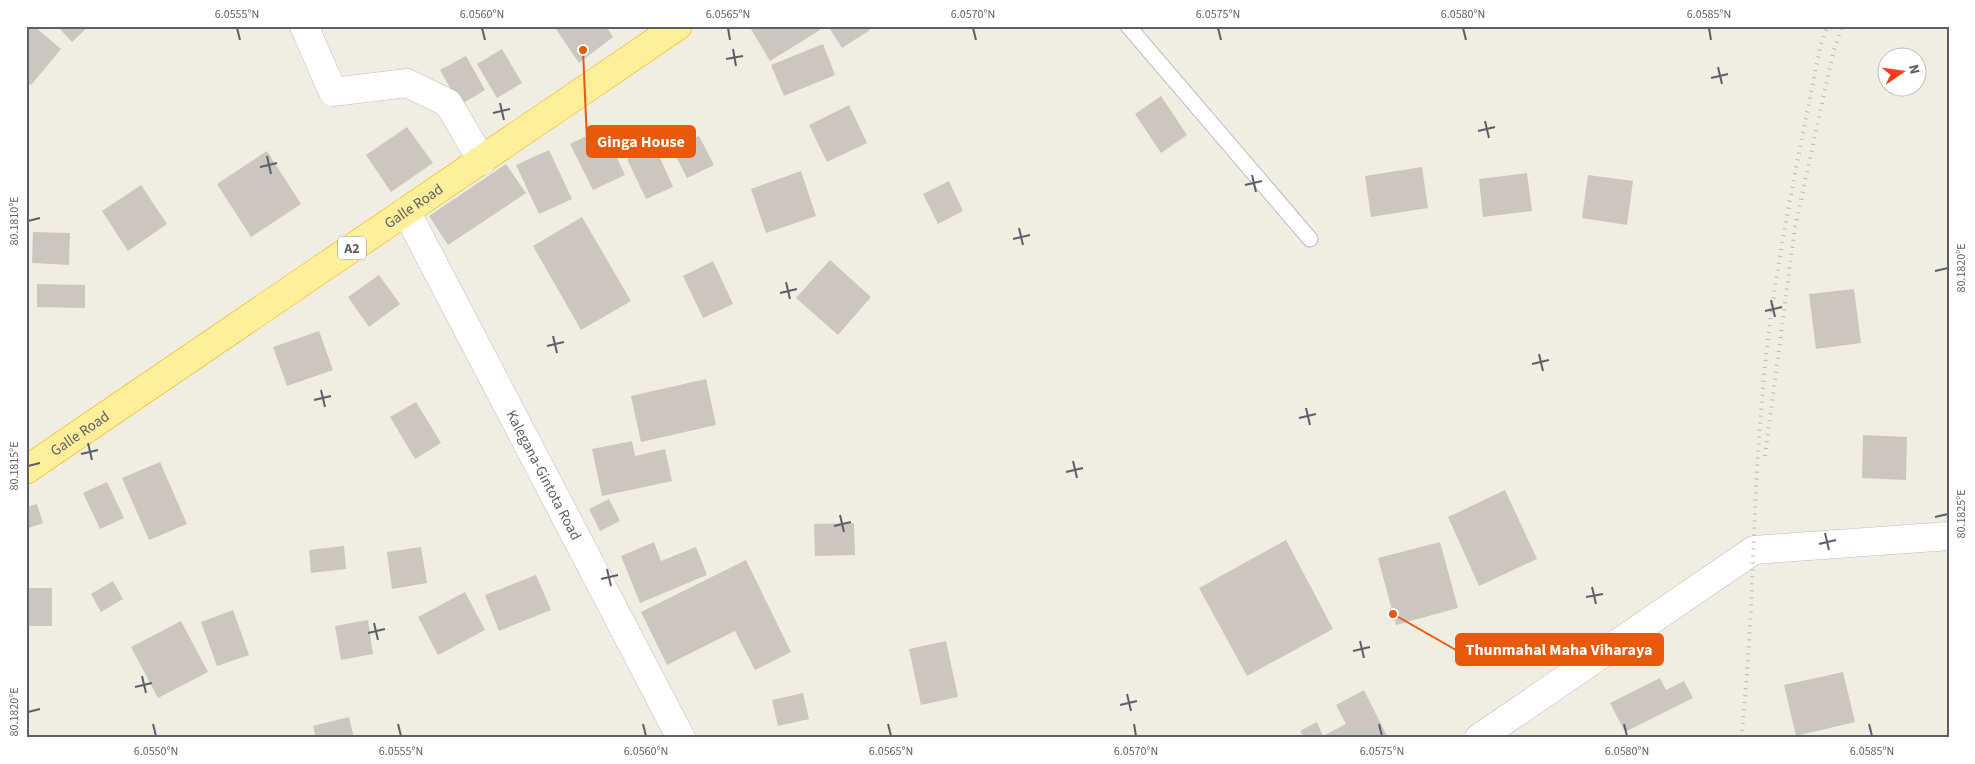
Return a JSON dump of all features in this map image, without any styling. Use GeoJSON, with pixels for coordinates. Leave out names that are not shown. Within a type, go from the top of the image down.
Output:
{"type":"FeatureCollection","features":[{"type":"Feature","properties":{"kind":"highway","name":"Galle Road"},"geometry":{"type":"LineString","coordinates":[[26,470],[406,211],[482,162],[678,26]]}},
{"type":"Feature","properties":{"kind":"street"},"geometry":{"type":"LineString","coordinates":[[304,26],[333,92],[407,83],[448,103],[482,162]]}},
{"type":"Feature","properties":{"kind":"street","name":"Kalegana-Gintota Road"},"geometry":{"type":"LineString","coordinates":[[406,211],[681,738]]}},
{"type":"Feature","properties":{"kind":"street"},"geometry":{"type":"LineString","coordinates":[[1479,738],[1754,550],[1949,536]]}},
{"type":"Feature","properties":{"kind":"lane"},"geometry":{"type":"LineString","coordinates":[[1128,26],[1310,239]]}},
{"type":"Feature","properties":{"kind":"building"},"geometry":{"type":"Polygon","coordinates":[[[26,26],[34,26],[61,49],[31,85],[26,82],[26,26]]]}},
{"type":"Feature","properties":{"kind":"building"},"geometry":{"type":"Polygon","coordinates":[[[57,26],[89,26],[72,42],[57,26]]]}},
{"type":"Feature","properties":{"kind":"building"},"geometry":{"type":"Polygon","coordinates":[[[554,26],[606,26],[613,37],[579,63],[554,26]]]}},
{"type":"Feature","properties":{"kind":"building"},"geometry":{"type":"Polygon","coordinates":[[[749,26],[818,26],[820,30],[770,61],[749,26]]]}},
{"type":"Feature","properties":{"kind":"building"},"geometry":{"type":"Polygon","coordinates":[[[828,26],[867,26],[870,30],[842,48],[828,26]]]}},
{"type":"Feature","properties":{"kind":"building"},"geometry":{"type":"Polygon","coordinates":[[[823,44],[835,75],[784,96],[771,65],[823,44]]]}},
{"type":"Feature","properties":{"kind":"building"},"geometry":{"type":"Polygon","coordinates":[[[502,49],[522,83],[497,98],[477,64],[502,49]]]}},
{"type":"Feature","properties":{"kind":"building"},"geometry":{"type":"Polygon","coordinates":[[[466,56],[485,90],[460,105],[440,70],[466,56]]]}},
{"type":"Feature","properties":{"kind":"building"},"geometry":{"type":"Polygon","coordinates":[[[1161,96],[1187,135],[1161,153],[1135,114],[1161,96]]]}},
{"type":"Feature","properties":{"kind":"building"},"geometry":{"type":"Polygon","coordinates":[[[849,105],[867,143],[827,162],[809,125],[849,105]]]}},
{"type":"Feature","properties":{"kind":"building"},"geometry":{"type":"Polygon","coordinates":[[[407,127],[433,163],[391,192],[366,155],[407,127]]]}},
{"type":"Feature","properties":{"kind":"building"},"geometry":{"type":"Polygon","coordinates":[[[603,128],[625,175],[593,190],[570,144],[603,128]]]}},
{"type":"Feature","properties":{"kind":"building"},"geometry":{"type":"Polygon","coordinates":[[[699,136],[714,165],[687,178],[672,149],[699,136]]]}},
{"type":"Feature","properties":{"kind":"building"},"geometry":{"type":"Polygon","coordinates":[[[655,147],[673,187],[646,199],[627,159],[655,147]]]}},
{"type":"Feature","properties":{"kind":"building"},"geometry":{"type":"Polygon","coordinates":[[[549,150],[572,199],[539,214],[516,165],[549,150]]]}},
{"type":"Feature","properties":{"kind":"building"},"geometry":{"type":"Polygon","coordinates":[[[267,151],[301,204],[251,237],[217,184],[267,151]]]}},
{"type":"Feature","properties":{"kind":"building"},"geometry":{"type":"Polygon","coordinates":[[[506,164],[526,193],[448,245],[429,216],[506,164]]]}},
{"type":"Feature","properties":{"kind":"building"},"geometry":{"type":"Polygon","coordinates":[[[1422,167],[1428,208],[1371,217],[1365,176],[1422,167]]]}},
{"type":"Feature","properties":{"kind":"building"},"geometry":{"type":"Polygon","coordinates":[[[801,171],[816,216],[766,233],[751,189],[801,171]]]}},
{"type":"Feature","properties":{"kind":"building"},"geometry":{"type":"Polygon","coordinates":[[[1527,173],[1532,211],[1483,217],[1479,179],[1527,173]]]}},
{"type":"Feature","properties":{"kind":"building"},"geometry":{"type":"Polygon","coordinates":[[[1588,175],[1633,181],[1627,225],[1582,218],[1588,175]]]}},
{"type":"Feature","properties":{"kind":"building"},"geometry":{"type":"Polygon","coordinates":[[[949,181],[963,211],[938,224],[923,194],[949,181]]]}},
{"type":"Feature","properties":{"kind":"building"},"geometry":{"type":"Polygon","coordinates":[[[141,185],[167,224],[128,251],[102,211],[141,185]]]}},
{"type":"Feature","properties":{"kind":"building"},"geometry":{"type":"Polygon","coordinates":[[[582,217],[631,301],[581,330],[533,246],[582,217]]]}},
{"type":"Feature","properties":{"kind":"building"},"geometry":{"type":"Polygon","coordinates":[[[33,232],[70,233],[69,265],[32,263],[33,232]]]}},
{"type":"Feature","properties":{"kind":"building"},"geometry":{"type":"Polygon","coordinates":[[[830,260],[871,297],[838,335],[796,298],[830,260]]]}},
{"type":"Feature","properties":{"kind":"building"},"geometry":{"type":"Polygon","coordinates":[[[713,261],[733,304],[703,318],[683,276],[713,261]]]}},
{"type":"Feature","properties":{"kind":"building"},"geometry":{"type":"Polygon","coordinates":[[[379,275],[400,304],[369,327],[348,297],[379,275]]]}},
{"type":"Feature","properties":{"kind":"building"},"geometry":{"type":"Polygon","coordinates":[[[37,284],[85,285],[85,308],[37,307],[37,284]]]}},
{"type":"Feature","properties":{"kind":"building"},"geometry":{"type":"Polygon","coordinates":[[[1854,289],[1861,343],[1816,349],[1809,294],[1854,289]]]}},
{"type":"Feature","properties":{"kind":"building"},"geometry":{"type":"Polygon","coordinates":[[[319,331],[333,370],[287,386],[273,347],[319,331]]]}},
{"type":"Feature","properties":{"kind":"building"},"geometry":{"type":"Polygon","coordinates":[[[706,379],[716,425],[641,442],[631,396],[706,379]]]}},
{"type":"Feature","properties":{"kind":"building"},"geometry":{"type":"Polygon","coordinates":[[[416,402],[441,443],[415,459],[390,417],[416,402]]]}},
{"type":"Feature","properties":{"kind":"building"},"geometry":{"type":"Polygon","coordinates":[[[1863,435],[1907,437],[1906,480],[1862,478],[1863,435]]]}},
{"type":"Feature","properties":{"kind":"building"},"geometry":{"type":"Polygon","coordinates":[[[632,441],[635,456],[665,449],[672,481],[602,496],[592,449],[632,441]]]}},
{"type":"Feature","properties":{"kind":"building"},"geometry":{"type":"Polygon","coordinates":[[[160,462],[187,524],[149,540],[122,478],[160,462]]]}},
{"type":"Feature","properties":{"kind":"building"},"geometry":{"type":"Polygon","coordinates":[[[107,482],[124,518],[100,529],[83,493],[107,482]]]}},
{"type":"Feature","properties":{"kind":"building"},"geometry":{"type":"Polygon","coordinates":[[[1505,490],[1537,559],[1479,586],[1448,517],[1505,490]]]}},
{"type":"Feature","properties":{"kind":"building"},"geometry":{"type":"Polygon","coordinates":[[[609,499],[620,521],[600,531],[589,509],[609,499]]]}},
{"type":"Feature","properties":{"kind":"building"},"geometry":{"type":"Polygon","coordinates":[[[37,504],[43,523],[26,529],[26,507],[37,504]]]}},
{"type":"Feature","properties":{"kind":"building"},"geometry":{"type":"Polygon","coordinates":[[[854,523],[855,555],[815,556],[814,524],[854,523]]]}},
{"type":"Feature","properties":{"kind":"building"},"geometry":{"type":"Polygon","coordinates":[[[1286,540],[1333,629],[1247,676],[1199,588],[1286,540]]]}},
{"type":"Feature","properties":{"kind":"building"},"geometry":{"type":"Polygon","coordinates":[[[654,542],[661,561],[696,547],[707,575],[640,603],[621,556],[654,542]]]}},
{"type":"Feature","properties":{"kind":"building"},"geometry":{"type":"Polygon","coordinates":[[[1440,542],[1458,608],[1396,625],[1378,558],[1440,542]]]}},
{"type":"Feature","properties":{"kind":"building"},"geometry":{"type":"Polygon","coordinates":[[[344,546],[346,569],[311,573],[309,550],[344,546]]]}},
{"type":"Feature","properties":{"kind":"building"},"geometry":{"type":"Polygon","coordinates":[[[421,547],[427,583],[392,589],[387,552],[421,547]]]}},
{"type":"Feature","properties":{"kind":"building"},"geometry":{"type":"Polygon","coordinates":[[[746,560],[791,652],[755,670],[735,631],[667,665],[641,612],[746,560]]]}},
{"type":"Feature","properties":{"kind":"building"},"geometry":{"type":"Polygon","coordinates":[[[536,575],[551,610],[499,631],[485,595],[536,575]]]}},
{"type":"Feature","properties":{"kind":"building"},"geometry":{"type":"Polygon","coordinates":[[[113,581],[123,599],[101,612],[91,594],[113,581]]]}},
{"type":"Feature","properties":{"kind":"building"},"geometry":{"type":"Polygon","coordinates":[[[26,588],[52,588],[52,626],[26,626],[26,588]]]}},
{"type":"Feature","properties":{"kind":"building"},"geometry":{"type":"Polygon","coordinates":[[[465,592],[485,630],[438,655],[418,617],[465,592]]]}},
{"type":"Feature","properties":{"kind":"building"},"geometry":{"type":"Polygon","coordinates":[[[233,610],[249,655],[217,666],[201,622],[233,610]]]}},
{"type":"Feature","properties":{"kind":"building"},"geometry":{"type":"Polygon","coordinates":[[[368,620],[373,654],[341,660],[335,626],[368,620]]]}},
{"type":"Feature","properties":{"kind":"building"},"geometry":{"type":"Polygon","coordinates":[[[181,621],[208,672],[158,698],[131,647],[181,621]]]}},
{"type":"Feature","properties":{"kind":"building"},"geometry":{"type":"Polygon","coordinates":[[[946,641],[958,697],[921,705],[909,649],[946,641]]]}},
{"type":"Feature","properties":{"kind":"building"},"geometry":{"type":"Polygon","coordinates":[[[1843,672],[1855,722],[1796,736],[1784,685],[1843,672]]]}},
{"type":"Feature","properties":{"kind":"building"},"geometry":{"type":"Polygon","coordinates":[[[1660,678],[1666,690],[1684,681],[1693,698],[1625,732],[1610,703],[1660,678]]]}},
{"type":"Feature","properties":{"kind":"building"},"geometry":{"type":"Polygon","coordinates":[[[1364,690],[1388,738],[1304,738],[1300,731],[1317,722],[1323,736],[1346,724],[1336,705],[1364,690]]]}},
{"type":"Feature","properties":{"kind":"building"},"geometry":{"type":"Polygon","coordinates":[[[803,693],[809,719],[778,726],[772,700],[803,693]]]}},
{"type":"Feature","properties":{"kind":"building"},"geometry":{"type":"Polygon","coordinates":[[[349,717],[354,738],[316,738],[313,726],[349,717]]]}},
{"type":"Feature","properties":{"kind":"railway"},"geometry":{"type":"LineString","coordinates":[[1741,738],[1766,355],[1778,267],[1794,179],[1820,48],[1827,26]]}},
{"type":"Feature","properties":{"kind":"railway"},"geometry":{"type":"LineString","coordinates":[[1765,456],[1795,227],[1833,53],[1842,26]]}},
{"type":"Feature","properties":{"kind":"place","name":"Ginga House"},"geometry":{"type":"Point","coordinates":[583,50]}},
{"type":"Feature","properties":{"kind":"place","name":"Thunmahal Maha Viharaya"},"geometry":{"type":"Point","coordinates":[1393,614]}}]}
